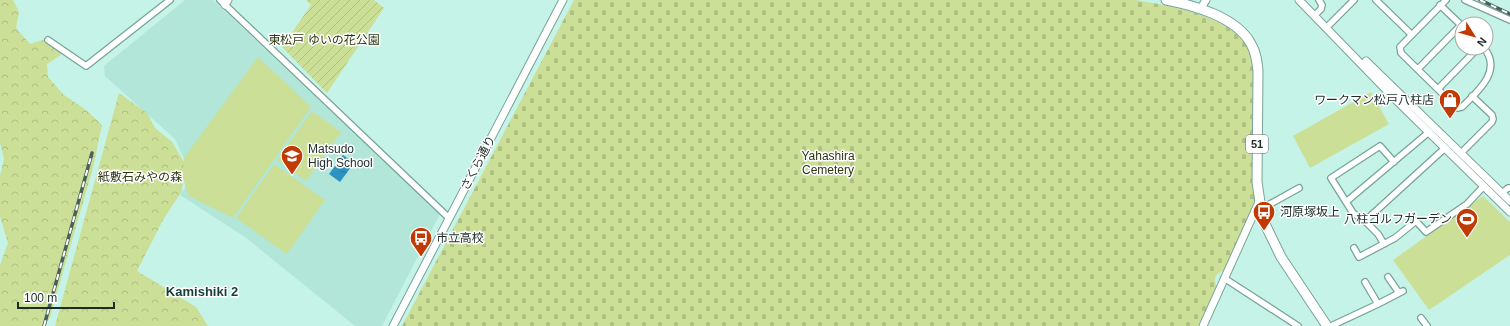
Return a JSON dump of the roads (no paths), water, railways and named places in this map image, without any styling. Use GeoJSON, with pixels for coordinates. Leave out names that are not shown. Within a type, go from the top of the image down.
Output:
{"type":"FeatureCollection","features":[{"type":"Feature","properties":{"kind":"main road","name":"51"},"geometry":{"type":"LineString","coordinates":[[1166,0],[1201,8],[1221,18],[1244,34],[1252,44],[1257,58],[1257,182],[1260,205],[1266,226],[1281,257],[1327,326]]}},
{"type":"Feature","properties":{"kind":"street"},"geometry":{"type":"LineString","coordinates":[[48,40],[86,66],[170,0]]}},
{"type":"Feature","properties":{"kind":"street","name":"さくら通り"},"geometry":{"type":"LineString","coordinates":[[393,326],[563,0]]}},
{"type":"Feature","properties":{"kind":"street"},"geometry":{"type":"LineString","coordinates":[[1201,8],[1206,0]]}},
{"type":"Feature","properties":{"kind":"street"},"geometry":{"type":"LineString","coordinates":[[1299,0],[1510,212]]}},
{"type":"Feature","properties":{"kind":"street"},"geometry":{"type":"LineString","coordinates":[[1305,0],[1510,201]]}},
{"type":"Feature","properties":{"kind":"street"},"geometry":{"type":"LineString","coordinates":[[1317,13],[1321,9],[1322,5],[1319,0]]}},
{"type":"Feature","properties":{"kind":"street"},"geometry":{"type":"LineString","coordinates":[[1329,25],[1354,0]]}},
{"type":"Feature","properties":{"kind":"street"},"geometry":{"type":"LineString","coordinates":[[1376,0],[1412,35]]}},
{"type":"Feature","properties":{"kind":"street"},"geometry":{"type":"LineString","coordinates":[[1446,0],[1400,46],[1401,53],[1457,108],[1462,107],[1482,86],[1489,74],[1491,61],[1488,56]]}},
{"type":"Feature","properties":{"kind":"street"},"geometry":{"type":"LineString","coordinates":[[1465,0],[1510,20]]}},
{"type":"Feature","properties":{"kind":"street"},"geometry":{"type":"LineString","coordinates":[[224,2],[449,218]]}},
{"type":"Feature","properties":{"kind":"street"},"geometry":{"type":"LineString","coordinates":[[1440,6],[1454,19]]}},
{"type":"Feature","properties":{"kind":"street"},"geometry":{"type":"LineString","coordinates":[[1418,69],[1454,33]]}},
{"type":"Feature","properties":{"kind":"street"},"geometry":{"type":"LineString","coordinates":[[1438,89],[1470,56]]}},
{"type":"Feature","properties":{"kind":"street"},"geometry":{"type":"LineString","coordinates":[[1461,153],[1492,122],[1493,118],[1492,115],[1472,96]]}},
{"type":"Feature","properties":{"kind":"street"},"geometry":{"type":"LineString","coordinates":[[1346,202],[1429,132]]}},
{"type":"Feature","properties":{"kind":"street"},"geometry":{"type":"LineString","coordinates":[[1384,244],[1378,234],[1365,221],[1353,213],[1332,178],[1380,146],[1394,162]]}},
{"type":"Feature","properties":{"kind":"street"},"geometry":{"type":"LineString","coordinates":[[1365,221],[1445,148]]}},
{"type":"Feature","properties":{"kind":"street"},"geometry":{"type":"LineString","coordinates":[[1354,248],[1359,257],[1395,238],[1416,221],[1426,232],[1468,204],[1484,186]]}},
{"type":"Feature","properties":{"kind":"street"},"geometry":{"type":"LineString","coordinates":[[1203,326],[1224,278],[1260,205],[1299,188]]}},
{"type":"Feature","properties":{"kind":"street"},"geometry":{"type":"LineString","coordinates":[[1502,193],[1510,188]]}},
{"type":"Feature","properties":{"kind":"street"},"geometry":{"type":"LineString","coordinates":[[1331,326],[1401,292],[1388,277]]}},
{"type":"Feature","properties":{"kind":"street"},"geometry":{"type":"LineString","coordinates":[[1224,278],[1298,326]]}},
{"type":"Feature","properties":{"kind":"street"},"geometry":{"type":"LineString","coordinates":[[1365,282],[1378,304]]}},
{"type":"Feature","properties":{"kind":"street"},"geometry":{"type":"LineString","coordinates":[[1421,318],[1427,326]]}},
{"type":"Feature","properties":{"kind":"water"},"geometry":{"type":"Polygon","coordinates":[[[343,155],[354,163],[340,182],[329,174],[343,155]]]}},
{"type":"Feature","properties":{"kind":"railway"},"geometry":{"type":"LineString","coordinates":[[1480,0],[1510,14]]}},
{"type":"Feature","properties":{"kind":"railway"},"geometry":{"type":"LineString","coordinates":[[44,326],[92,153]]}},
{"type":"Feature","properties":{"kind":"place","name":"ワークマン松戸八柱店"},"geometry":{"type":"Point","coordinates":[1450,120]}},
{"type":"Feature","properties":{"kind":"place","name":"Matsudo High School"},"geometry":{"type":"Point","coordinates":[292,176]}},
{"type":"Feature","properties":{"kind":"place","name":"河原塚坂上"},"geometry":{"type":"Point","coordinates":[1264,232]}},
{"type":"Feature","properties":{"kind":"place","name":"八柱ゴルフガーデン"},"geometry":{"type":"Point","coordinates":[1467,238]}},
{"type":"Feature","properties":{"kind":"place","name":"市立高校"},"geometry":{"type":"Point","coordinates":[421,258]}},
{"type":"Feature","properties":{"kind":"district","name":"Kamishiki 2"},"geometry":{"type":"Point","coordinates":[202,291]}},
{"type":"Feature","properties":{"kind":"park label","name":"東松戸 ゆいの花公園"},"geometry":{"type":"Point","coordinates":[324,40]}},
{"type":"Feature","properties":{"kind":"park label","name":"Yahashira Cemetery"},"geometry":{"type":"Point","coordinates":[828,163]}},
{"type":"Feature","properties":{"kind":"park label","name":"紙敷石みやの森"},"geometry":{"type":"Point","coordinates":[140,177]}}]}
